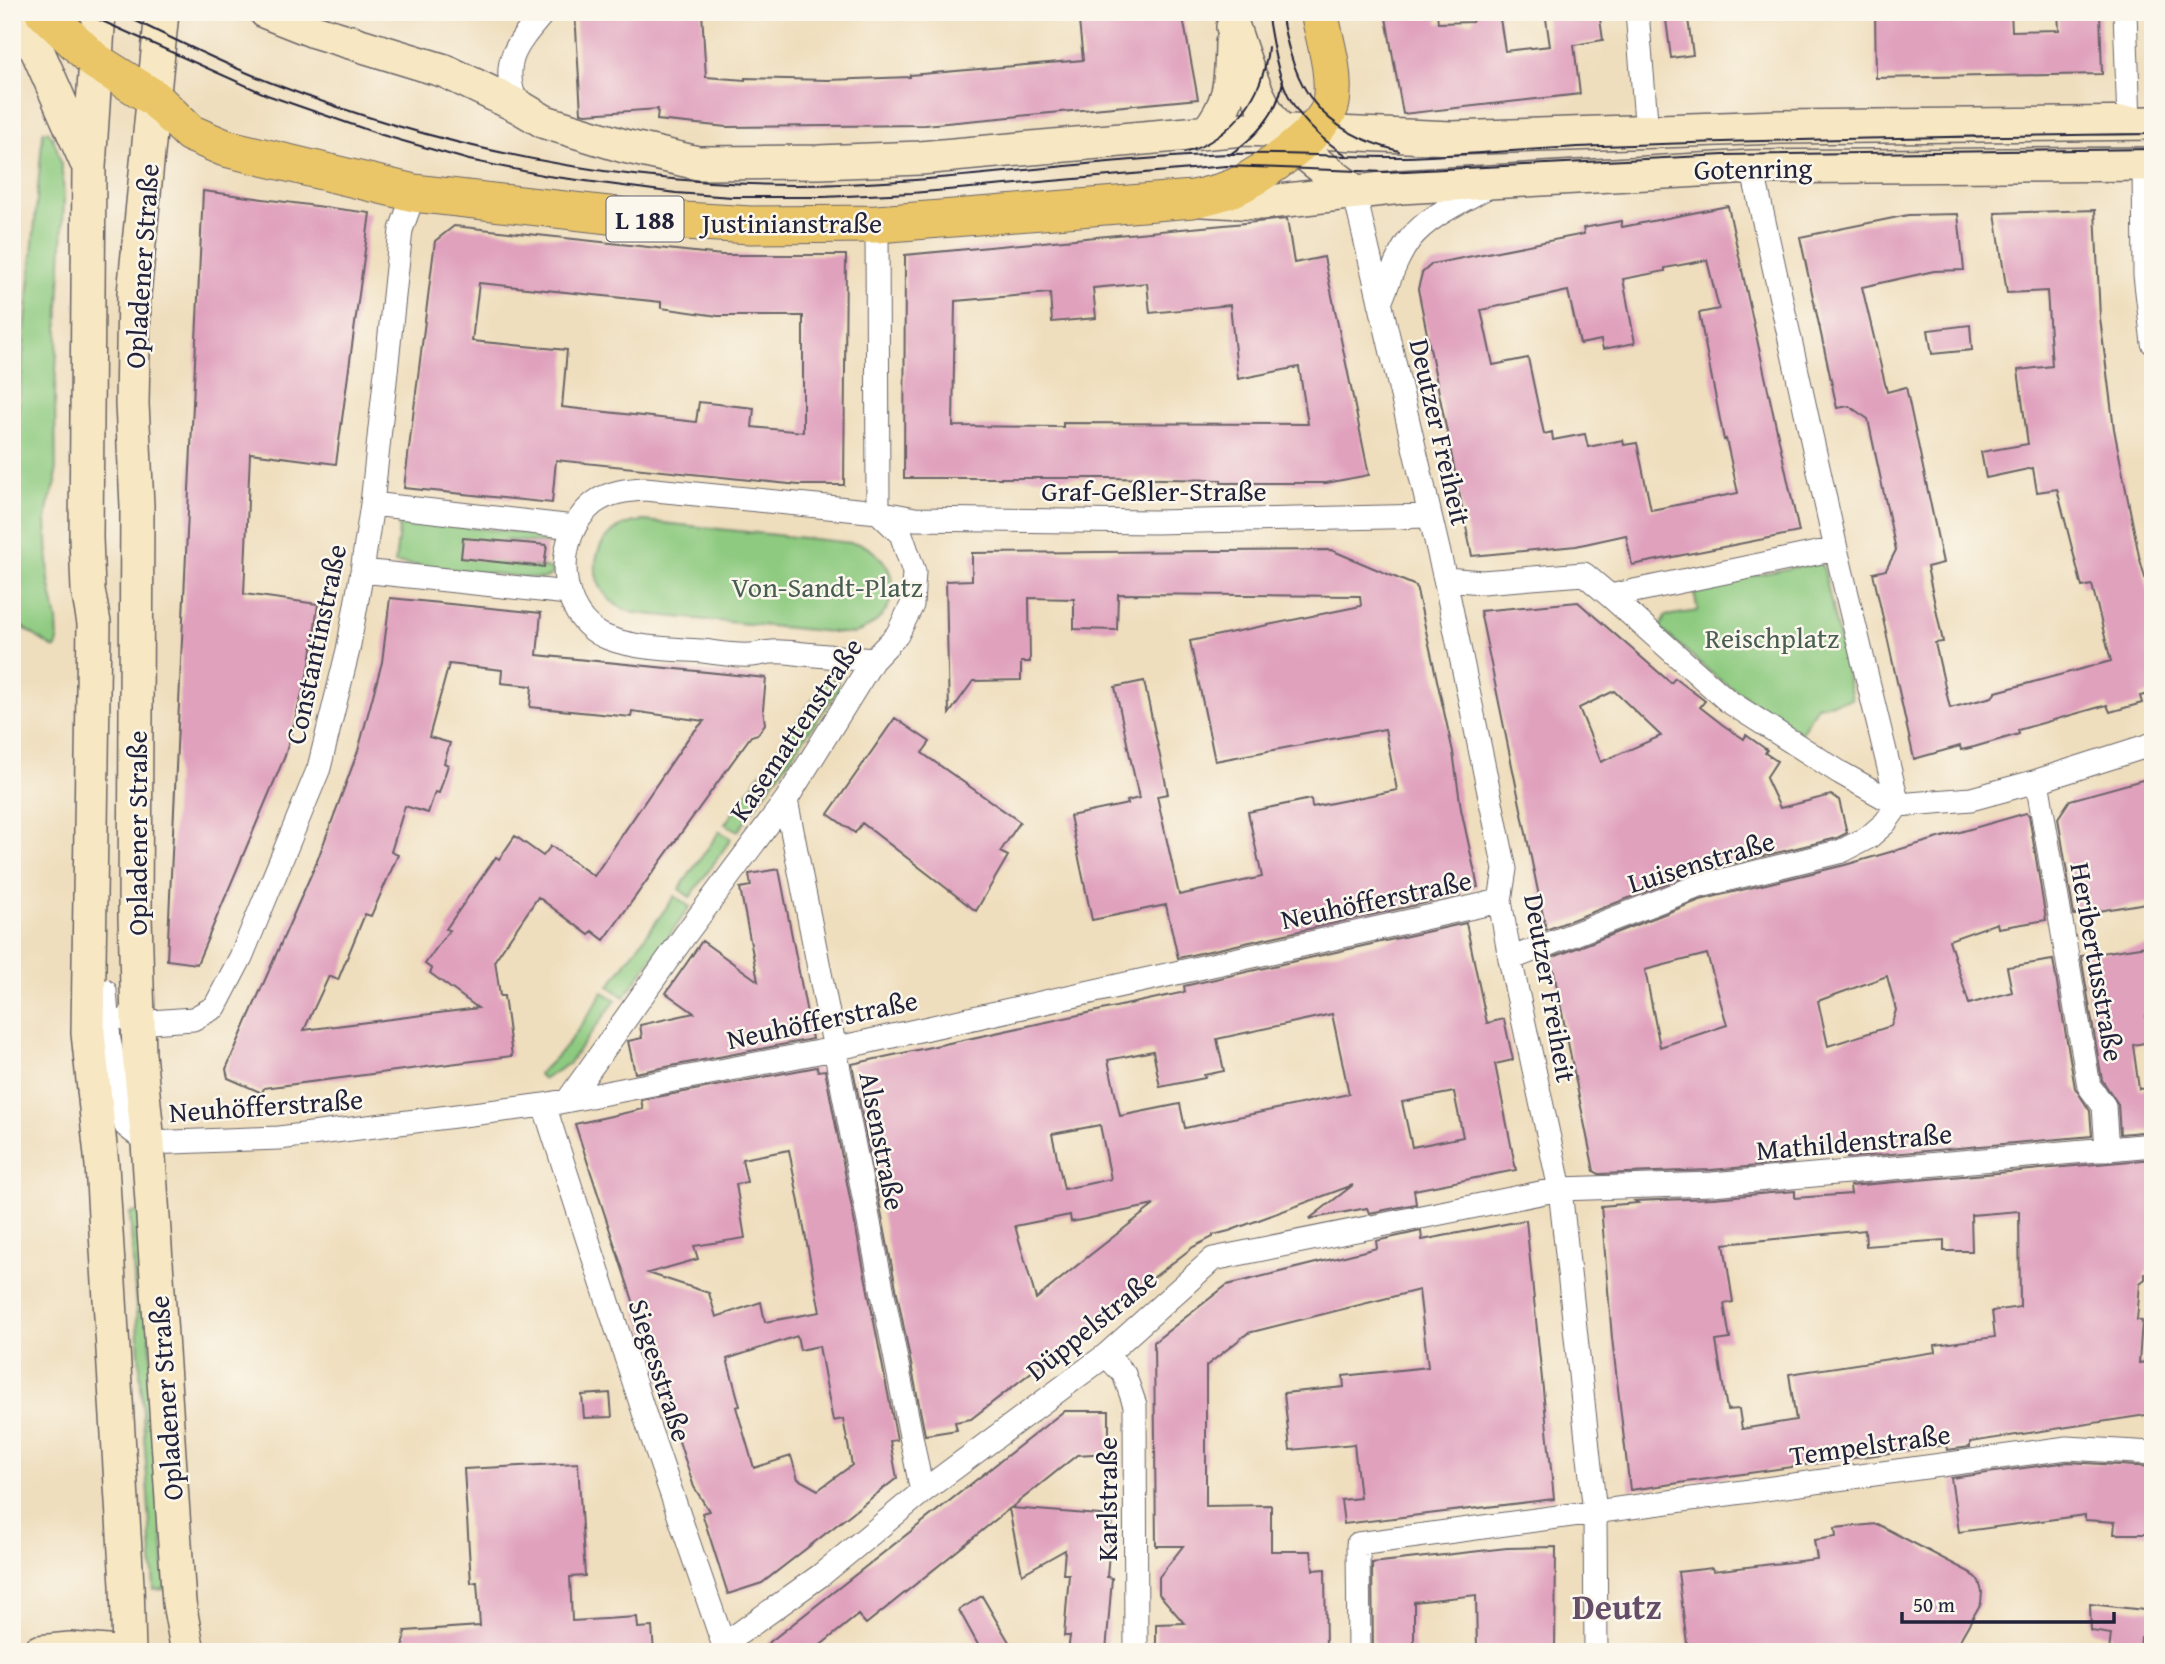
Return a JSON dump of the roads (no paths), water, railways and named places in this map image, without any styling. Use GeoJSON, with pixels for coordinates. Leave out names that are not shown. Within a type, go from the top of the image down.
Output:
{"type":"FeatureCollection","features":[{"type":"Feature","properties":{"kind":"main road","name":"L 188"},"geometry":{"type":"LineString","coordinates":[[44,12],[95,61]]}},
{"type":"Feature","properties":{"kind":"main road","name":"Opladener Straße"},"geometry":{"type":"LineString","coordinates":[[99,12],[89,167],[86,538],[88,590],[94,636],[88,1033],[102,1165],[129,1652]]}},
{"type":"Feature","properties":{"kind":"main road","name":"Opladener Straße"},"geometry":{"type":"LineString","coordinates":[[162,12],[134,294],[132,404],[137,506],[135,916],[137,1023],[148,1143],[183,1647]]}},
{"type":"Feature","properties":{"kind":"main road","name":"L 188"},"geometry":{"type":"LineString","coordinates":[[266,12],[314,31],[445,71],[545,122],[567,130],[698,163],[919,158],[1207,132],[1297,136]]}},
{"type":"Feature","properties":{"kind":"main road"},"geometry":{"type":"LineString","coordinates":[[1193,199],[1219,193],[1252,179],[1331,107],[1332,87],[1319,12]]}},
{"type":"Feature","properties":{"kind":"main road"},"geometry":{"type":"LineString","coordinates":[[12,18],[37,50],[89,167]]}},
{"type":"Feature","properties":{"kind":"main road"},"geometry":{"type":"LineString","coordinates":[[1232,20],[1256,92],[1354,191]]}},
{"type":"Feature","properties":{"kind":"main road"},"geometry":{"type":"LineString","coordinates":[[1207,132],[1223,110],[1229,96],[1232,20]]}},
{"type":"Feature","properties":{"kind":"main road","name":"Justinianstraße"},"geometry":{"type":"LineString","coordinates":[[95,61],[154,99],[190,133],[225,148],[414,193],[635,218],[751,225],[877,225],[1193,199],[1260,203],[1354,191]]}},
{"type":"Feature","properties":{"kind":"main road","name":"Gotenring"},"geometry":{"type":"LineString","coordinates":[[1297,136],[1365,133],[1452,138],[1780,127],[2141,122]]}},
{"type":"Feature","properties":{"kind":"main road","name":"Gotenring"},"geometry":{"type":"LineString","coordinates":[[1354,191],[1752,167],[2148,164]]}},
{"type":"Feature","properties":{"kind":"main road"},"geometry":{"type":"LineString","coordinates":[[86,538],[96,533],[105,534],[113,543],[119,602],[137,640]]}},
{"type":"Feature","properties":{"kind":"main road"},"geometry":{"type":"LineString","coordinates":[[39,1652],[70,1649],[107,1652]]}},
{"type":"Feature","properties":{"kind":"street"},"geometry":{"type":"LineString","coordinates":[[518,106],[510,88],[509,65],[524,34],[544,12]]}},
{"type":"Feature","properties":{"kind":"street"},"geometry":{"type":"LineString","coordinates":[[1637,12],[1647,133]]}},
{"type":"Feature","properties":{"kind":"street"},"geometry":{"type":"LineString","coordinates":[[2125,12],[2141,122]]}},
{"type":"Feature","properties":{"kind":"street"},"geometry":{"type":"LineString","coordinates":[[2148,164],[2145,275],[2153,344]]}},
{"type":"Feature","properties":{"kind":"street"},"geometry":{"type":"LineString","coordinates":[[1752,167],[1836,549],[1898,805]]}},
{"type":"Feature","properties":{"kind":"street"},"geometry":{"type":"LineString","coordinates":[[1380,303],[1396,262],[1411,238],[1433,220],[1497,181]]}},
{"type":"Feature","properties":{"kind":"street","name":"Deutzer Freiheit"},"geometry":{"type":"LineString","coordinates":[[1354,191],[1445,579],[1505,869],[1500,901],[1560,1189],[1595,1513],[1595,1652]]}},
{"type":"Feature","properties":{"kind":"street","name":"Constantinstraße"},"geometry":{"type":"LineString","coordinates":[[137,1023],[193,1019],[215,1007],[241,957],[319,768],[348,650],[362,571],[372,504],[401,230],[414,193]]}},
{"type":"Feature","properties":{"kind":"street"},"geometry":{"type":"LineString","coordinates":[[869,667],[773,651],[752,655],[628,644],[605,637],[583,621],[568,593],[565,561],[574,527],[594,503],[620,490],[645,489],[878,512],[877,225]]}},
{"type":"Feature","properties":{"kind":"street"},"geometry":{"type":"LineString","coordinates":[[372,504],[574,527]]}},
{"type":"Feature","properties":{"kind":"street","name":"Graf-Geßler-Straße"},"geometry":{"type":"LineString","coordinates":[[878,512],[915,519],[1155,522],[1430,516]]}},
{"type":"Feature","properties":{"kind":"street","name":"Kasemattenstraße"},"geometry":{"type":"LineString","coordinates":[[568,1100],[685,935],[786,800],[869,667],[897,635],[912,605],[914,572],[901,534],[878,512]]}},
{"type":"Feature","properties":{"kind":"street"},"geometry":{"type":"LineString","coordinates":[[1610,596],[1836,549]]}},
{"type":"Feature","properties":{"kind":"street"},"geometry":{"type":"LineString","coordinates":[[362,571],[568,593]]}},
{"type":"Feature","properties":{"kind":"street"},"geometry":{"type":"LineString","coordinates":[[1445,579],[1482,582],[1584,574],[1728,701],[1839,772],[1898,805],[1971,799],[2153,744]]}},
{"type":"Feature","properties":{"kind":"street","name":"Heribertusstraße"},"geometry":{"type":"LineString","coordinates":[[2037,781],[2089,1086],[2104,1106],[2107,1150]]}},
{"type":"Feature","properties":{"kind":"street","name":"Alsenstraße"},"geometry":{"type":"LineString","coordinates":[[786,800],[922,1492]]}},
{"type":"Feature","properties":{"kind":"street","name":"Luisenstraße"},"geometry":{"type":"LineString","coordinates":[[1510,959],[1696,887],[1842,851],[1869,837],[1885,823],[1898,805]]}},
{"type":"Feature","properties":{"kind":"street","name":"Neuhöfferstraße"},"geometry":{"type":"LineString","coordinates":[[148,1143],[279,1138],[544,1105],[834,1049],[1500,901]]}},
{"type":"Feature","properties":{"kind":"street"},"geometry":{"type":"LineString","coordinates":[[89,959],[117,1016],[137,1023]]}},
{"type":"Feature","properties":{"kind":"street"},"geometry":{"type":"LineString","coordinates":[[105,991],[109,1040],[126,1126],[148,1143]]}},
{"type":"Feature","properties":{"kind":"street","name":"Siegesstraße"},"geometry":{"type":"LineString","coordinates":[[544,1105],[724,1648]]}},
{"type":"Feature","properties":{"kind":"street","name":"Mathildenstraße"},"geometry":{"type":"LineString","coordinates":[[1560,1189],[1712,1184],[2153,1145]]}},
{"type":"Feature","properties":{"kind":"street","name":"Düppelstraße"},"geometry":{"type":"LineString","coordinates":[[724,1648],[821,1575],[922,1492],[1106,1355],[1213,1259],[1560,1189]]}},
{"type":"Feature","properties":{"kind":"street","name":"Karlstraße"},"geometry":{"type":"LineString","coordinates":[[1106,1355],[1124,1374],[1135,1405],[1136,1652]]}},
{"type":"Feature","properties":{"kind":"street","name":"Tempelstraße"},"geometry":{"type":"LineString","coordinates":[[1359,1652],[1358,1544],[2067,1448],[2153,1453]]}},
{"type":"Feature","properties":{"kind":"tram line"},"geometry":{"type":"LineString","coordinates":[[82,12],[267,95],[382,135],[469,160],[548,176],[676,193],[732,197],[912,193],[1226,166],[1385,172],[1724,155],[2153,149]]}},
{"type":"Feature","properties":{"kind":"tram line"},"geometry":{"type":"LineString","coordinates":[[117,12],[257,77],[340,108],[467,145],[596,170],[728,183],[794,185],[903,181],[1229,154],[1406,157],[1672,144],[2153,134]]}},
{"type":"Feature","properties":{"kind":"tram line"},"geometry":{"type":"LineString","coordinates":[[1267,12],[1281,77],[1297,111],[1309,126],[1346,155]]}},
{"type":"Feature","properties":{"kind":"tram line"},"geometry":{"type":"LineString","coordinates":[[1281,12],[1294,64],[1315,104],[1349,132],[1371,143],[1399,151]]}},
{"type":"Feature","properties":{"kind":"tram line"},"geometry":{"type":"LineString","coordinates":[[1184,153],[1217,137],[1242,113],[1260,82],[1268,47]]}},
{"type":"Feature","properties":{"kind":"tram line"},"geometry":{"type":"LineString","coordinates":[[1229,155],[1257,132],[1271,114],[1283,81]]}},
{"type":"Feature","properties":{"kind":"district","name":"Deutz"},"geometry":{"type":"Point","coordinates":[1617,1606]}},
{"type":"Feature","properties":{"kind":"park label","name":"Von-Sandt-Platz"},"geometry":{"type":"Point","coordinates":[827,586]}},
{"type":"Feature","properties":{"kind":"park label","name":"Reischplatz"},"geometry":{"type":"Point","coordinates":[1772,637]}}]}
